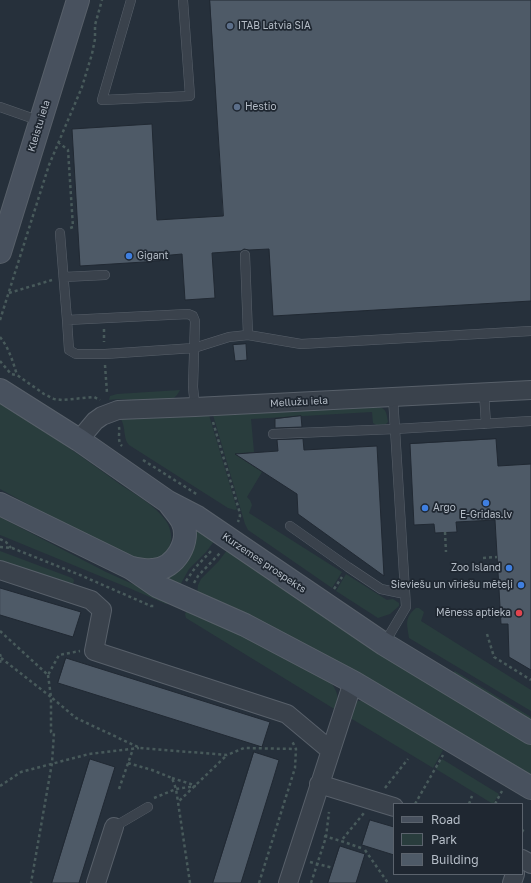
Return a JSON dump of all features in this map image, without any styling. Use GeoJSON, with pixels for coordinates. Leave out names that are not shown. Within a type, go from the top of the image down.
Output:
{"type":"FeatureCollection","features":[{"type":"Feature","properties":{"kind":"main road","name":"Kleistu iela"},"geometry":{"type":"LineString","coordinates":[[0,252],[78,0]]}},
{"type":"Feature","properties":{"kind":"main road","name":"Kurzemes prospekts"},"geometry":{"type":"LineString","coordinates":[[0,390],[79,440],[168,502],[197,517],[384,644],[531,733]]}},
{"type":"Feature","properties":{"kind":"main road"},"geometry":{"type":"LineString","coordinates":[[130,568],[154,570],[168,565],[178,556],[184,542],[183,521],[168,502]]}},
{"type":"Feature","properties":{"kind":"main road"},"geometry":{"type":"LineString","coordinates":[[0,504],[130,568],[157,586],[245,626],[353,682],[531,788]]}},
{"type":"Feature","properties":{"kind":"street","name":"Mellužu iela"},"geometry":{"type":"LineString","coordinates":[[79,440],[95,421],[102,416],[118,410],[531,390]]}},
{"type":"Feature","properties":{"kind":"street"},"geometry":{"type":"LineString","coordinates":[[0,570],[92,600],[102,610],[94,651],[287,714],[330,750]]}},
{"type":"Feature","properties":{"kind":"street"},"geometry":{"type":"LineString","coordinates":[[288,883],[305,830],[326,785],[330,750],[353,682]]}},
{"type":"Feature","properties":{"kind":"street"},"geometry":{"type":"LineString","coordinates":[[326,785],[393,807]]}},
{"type":"Feature","properties":{"kind":"street"},"geometry":{"type":"LineString","coordinates":[[96,883],[114,827]]}},
{"type":"Feature","properties":{"kind":"lane"},"geometry":{"type":"LineString","coordinates":[[131,0],[102,100],[190,96],[183,0]]}},
{"type":"Feature","properties":{"kind":"lane"},"geometry":{"type":"LineString","coordinates":[[0,107],[40,121]]}},
{"type":"Feature","properties":{"kind":"lane"},"geometry":{"type":"LineString","coordinates":[[60,234],[69,350],[76,354],[105,354],[194,348],[229,337],[248,335],[301,344],[531,331]]}},
{"type":"Feature","properties":{"kind":"lane"},"geometry":{"type":"LineString","coordinates":[[245,255],[248,335]]}},
{"type":"Feature","properties":{"kind":"lane"},"geometry":{"type":"LineString","coordinates":[[64,276],[105,275]]}},
{"type":"Feature","properties":{"kind":"lane"},"geometry":{"type":"LineString","coordinates":[[67,320],[188,314],[193,316],[195,321],[193,387],[195,407]]}},
{"type":"Feature","properties":{"kind":"lane"},"geometry":{"type":"LineString","coordinates":[[484,392],[486,424]]}},
{"type":"Feature","properties":{"kind":"lane"},"geometry":{"type":"LineString","coordinates":[[384,644],[406,607],[393,397]]}},
{"type":"Feature","properties":{"kind":"lane"},"geometry":{"type":"LineString","coordinates":[[273,434],[531,421]]}},
{"type":"Feature","properties":{"kind":"lane"},"geometry":{"type":"LineString","coordinates":[[290,526],[381,589],[405,594]]}},
{"type":"Feature","properties":{"kind":"lane"},"geometry":{"type":"LineString","coordinates":[[114,827],[148,807]]}},
{"type":"Feature","properties":{"kind":"path"},"geometry":{"type":"LineString","coordinates":[[0,320],[58,142],[82,87],[92,54],[95,39],[95,25],[102,0]]}},
{"type":"Feature","properties":{"kind":"path"},"geometry":{"type":"LineString","coordinates":[[58,142],[68,150],[73,227],[60,234]]}},
{"type":"Feature","properties":{"kind":"path"},"geometry":{"type":"LineString","coordinates":[[9,293],[64,276]]}},
{"type":"Feature","properties":{"kind":"path"},"geometry":{"type":"LineString","coordinates":[[0,338],[4,342],[14,362],[17,376]]}},
{"type":"Feature","properties":{"kind":"path"},"geometry":{"type":"LineString","coordinates":[[0,361],[11,374],[17,376],[54,399],[62,400],[94,397],[99,399],[102,403]]}},
{"type":"Feature","properties":{"kind":"path"},"geometry":{"type":"LineString","coordinates":[[195,407],[211,415],[239,510],[240,516],[237,526]]}},
{"type":"Feature","properties":{"kind":"path"},"geometry":{"type":"LineString","coordinates":[[115,422],[119,427],[120,444],[124,448]]}},
{"type":"Feature","properties":{"kind":"path"},"geometry":{"type":"LineString","coordinates":[[137,456],[204,499]]}},
{"type":"Feature","properties":{"kind":"path"},"geometry":{"type":"LineString","coordinates":[[445,532],[446,552]]}},
{"type":"Feature","properties":{"kind":"path"},"geometry":{"type":"LineString","coordinates":[[0,539],[12,548]]}},
{"type":"Feature","properties":{"kind":"path"},"geometry":{"type":"LineString","coordinates":[[0,547],[12,548],[80,575],[151,606]]}},
{"type":"Feature","properties":{"kind":"path"},"geometry":{"type":"LineString","coordinates":[[186,582],[195,568],[213,549]]}},
{"type":"Feature","properties":{"kind":"path"},"geometry":{"type":"LineString","coordinates":[[193,586],[198,576],[220,552]]}},
{"type":"Feature","properties":{"kind":"path"},"geometry":{"type":"LineString","coordinates":[[483,558],[497,557]]}},
{"type":"Feature","properties":{"kind":"path"},"geometry":{"type":"LineString","coordinates":[[332,591],[348,567]]}},
{"type":"Feature","properties":{"kind":"path"},"geometry":{"type":"LineString","coordinates":[[0,631],[48,675]]}},
{"type":"Feature","properties":{"kind":"path"},"geometry":{"type":"LineString","coordinates":[[487,634],[494,657],[531,680]]}},
{"type":"Feature","properties":{"kind":"path"},"geometry":{"type":"LineString","coordinates":[[31,883],[52,764],[54,733],[51,732],[51,697],[48,675],[59,655],[78,651],[94,651]]}},
{"type":"Feature","properties":{"kind":"path"},"geometry":{"type":"LineString","coordinates":[[0,654],[0,663]]}},
{"type":"Feature","properties":{"kind":"path"},"geometry":{"type":"LineString","coordinates":[[1,658],[76,718],[140,748]]}},
{"type":"Feature","properties":{"kind":"path"},"geometry":{"type":"LineString","coordinates":[[258,883],[295,768],[296,749],[291,737]]}},
{"type":"Feature","properties":{"kind":"path"},"geometry":{"type":"LineString","coordinates":[[0,786],[21,772],[89,754],[140,748],[227,755]]}},
{"type":"Feature","properties":{"kind":"path"},"geometry":{"type":"LineString","coordinates":[[178,802],[227,755],[244,748],[296,749]]}},
{"type":"Feature","properties":{"kind":"path"},"geometry":{"type":"LineString","coordinates":[[119,789],[133,749]]}},
{"type":"Feature","properties":{"kind":"path"},"geometry":{"type":"LineString","coordinates":[[416,803],[442,755],[449,759]]}},
{"type":"Feature","properties":{"kind":"path"},"geometry":{"type":"LineString","coordinates":[[128,763],[196,786]]}},
{"type":"Feature","properties":{"kind":"path"},"geometry":{"type":"LineString","coordinates":[[172,778],[176,789],[190,883]]}},
{"type":"Feature","properties":{"kind":"path"},"geometry":{"type":"LineString","coordinates":[[311,883],[326,837],[332,795],[326,785]]}},
{"type":"Feature","properties":{"kind":"path"},"geometry":{"type":"LineString","coordinates":[[148,807],[154,798],[176,789],[196,786]]}},
{"type":"Feature","properties":{"kind":"path"},"geometry":{"type":"LineString","coordinates":[[496,786],[508,794]]}},
{"type":"Feature","properties":{"kind":"path"},"geometry":{"type":"LineString","coordinates":[[496,803],[503,790]]}},
{"type":"Feature","properties":{"kind":"path"},"geometry":{"type":"LineString","coordinates":[[469,803],[472,796]]}},
{"type":"Feature","properties":{"kind":"path"},"geometry":{"type":"LineString","coordinates":[[305,830],[341,841]]}},
{"type":"Feature","properties":{"kind":"path"},"geometry":{"type":"LineString","coordinates":[[365,850],[388,883]]}},
{"type":"Feature","properties":{"kind":"path"},"geometry":{"type":"LineString","coordinates":[[296,857],[333,868]]}},
{"type":"Feature","properties":{"kind":"green space"},"geometry":{"type":"Polygon","coordinates":[[[180,390],[175,397],[167,401],[124,399],[109,400],[110,396],[117,394],[180,390]]]}},
{"type":"Feature","properties":{"kind":"green space"},"geometry":{"type":"Polygon","coordinates":[[[0,404],[62,443],[145,501],[162,515],[168,524],[171,537],[167,551],[157,558],[149,560],[133,557],[67,525],[0,489],[0,404]]]}},
{"type":"Feature","properties":{"kind":"green space"},"geometry":{"type":"Polygon","coordinates":[[[368,407],[383,408],[385,410],[388,422],[386,424],[376,425],[373,423],[372,412],[251,419],[254,452],[235,454],[262,472],[247,497],[252,505],[249,513],[342,572],[332,588],[248,530],[213,415],[368,407]]]}},
{"type":"Feature","properties":{"kind":"green space"},"geometry":{"type":"Polygon","coordinates":[[[209,415],[237,509],[235,510],[228,508],[129,445],[126,440],[124,426],[121,419],[209,415]]]}},
{"type":"Feature","properties":{"kind":"green space"},"geometry":{"type":"Polygon","coordinates":[[[0,517],[106,572],[173,602],[166,604],[0,535],[0,517]]]}},
{"type":"Feature","properties":{"kind":"green space"},"geometry":{"type":"Polygon","coordinates":[[[194,527],[215,540],[206,552],[189,569],[179,587],[163,580],[194,527]]]}},
{"type":"Feature","properties":{"kind":"green space"},"geometry":{"type":"Polygon","coordinates":[[[228,549],[531,743],[531,779],[197,595],[198,585],[201,579],[218,562],[228,549]]]}},
{"type":"Feature","properties":{"kind":"green space"},"geometry":{"type":"Polygon","coordinates":[[[0,551],[72,578],[74,580],[72,589],[0,566],[0,551]]]}},
{"type":"Feature","properties":{"kind":"green space"},"geometry":{"type":"Polygon","coordinates":[[[346,574],[387,600],[393,599],[399,603],[399,606],[390,614],[378,618],[336,591],[346,574]]]}},
{"type":"Feature","properties":{"kind":"green space"},"geometry":{"type":"Polygon","coordinates":[[[416,608],[419,608],[424,612],[421,621],[531,690],[531,711],[409,638],[407,622],[408,618],[416,608]]]}},
{"type":"Feature","properties":{"kind":"green space"},"geometry":{"type":"Polygon","coordinates":[[[187,609],[256,641],[329,680],[338,697],[336,710],[186,618],[185,614],[187,609]]]}},
{"type":"Feature","properties":{"kind":"green space"},"geometry":{"type":"Polygon","coordinates":[[[455,671],[531,717],[531,724],[485,696],[453,673],[455,671]]]}},
{"type":"Feature","properties":{"kind":"green space"},"geometry":{"type":"Polygon","coordinates":[[[358,701],[363,701],[402,720],[443,750],[433,768],[347,716],[352,706],[358,701]]]}},
{"type":"Feature","properties":{"kind":"green space"},"geometry":{"type":"Polygon","coordinates":[[[442,759],[499,794],[494,803],[491,803],[436,769],[442,759]]]}},
{"type":"Feature","properties":{"kind":"building"},"geometry":{"type":"Polygon","coordinates":[[[210,0],[531,0],[531,301],[273,316],[269,249],[244,249],[241,251],[212,253],[215,298],[185,300],[182,254],[160,256],[160,261],[80,266],[72,129],[152,124],[157,220],[223,216],[210,0]]]}},
{"type":"Feature","properties":{"kind":"building"},"geometry":{"type":"Polygon","coordinates":[[[246,344],[247,360],[235,361],[233,345],[246,344]]]}},
{"type":"Feature","properties":{"kind":"building"},"geometry":{"type":"Polygon","coordinates":[[[301,416],[302,427],[275,428],[275,419],[301,416]]]}},
{"type":"Feature","properties":{"kind":"building"},"geometry":{"type":"Polygon","coordinates":[[[303,439],[304,450],[377,446],[384,576],[298,514],[297,494],[235,454],[278,451],[277,440],[303,439]]]}},
{"type":"Feature","properties":{"kind":"building"},"geometry":{"type":"Polygon","coordinates":[[[496,439],[498,466],[531,464],[531,670],[509,657],[508,624],[501,624],[495,520],[456,522],[457,532],[435,533],[434,524],[414,525],[410,444],[496,439]]]}},
{"type":"Feature","properties":{"kind":"building"},"geometry":{"type":"Polygon","coordinates":[[[0,588],[81,612],[73,637],[0,615],[0,588]]]}},
{"type":"Feature","properties":{"kind":"building"},"geometry":{"type":"Polygon","coordinates":[[[66,658],[270,722],[262,747],[58,683],[66,658]]]}},
{"type":"Feature","properties":{"kind":"building"},"geometry":{"type":"Polygon","coordinates":[[[254,752],[279,760],[241,883],[213,883],[254,752]]]}},
{"type":"Feature","properties":{"kind":"building"},"geometry":{"type":"Polygon","coordinates":[[[90,759],[115,767],[79,883],[52,883],[90,759]]]}},
{"type":"Feature","properties":{"kind":"building"},"geometry":{"type":"Polygon","coordinates":[[[370,820],[393,827],[393,855],[362,845],[370,820]]]}},
{"type":"Feature","properties":{"kind":"building"},"geometry":{"type":"Polygon","coordinates":[[[340,846],[365,854],[356,883],[328,883],[340,846]]]}},
{"type":"Feature","properties":{"kind":"place","name":"ITAB Latvia SIA"},"geometry":{"type":"Point","coordinates":[230,26]}},
{"type":"Feature","properties":{"kind":"place","name":"Hestio"},"geometry":{"type":"Point","coordinates":[237,107]}},
{"type":"Feature","properties":{"kind":"place","name":"Gigant"},"geometry":{"type":"Point","coordinates":[129,256]}},
{"type":"Feature","properties":{"kind":"place","name":"E-Gridas.lv"},"geometry":{"type":"Point","coordinates":[486,503]}},
{"type":"Feature","properties":{"kind":"place","name":"Argo"},"geometry":{"type":"Point","coordinates":[425,508]}},
{"type":"Feature","properties":{"kind":"place","name":"Zoo Island"},"geometry":{"type":"Point","coordinates":[509,568]}},
{"type":"Feature","properties":{"kind":"place","name":"Sieviešu un vīriešu mēteļi"},"geometry":{"type":"Point","coordinates":[521,585]}},
{"type":"Feature","properties":{"kind":"place","name":"Mēness aptieka"},"geometry":{"type":"Point","coordinates":[519,613]}}]}
